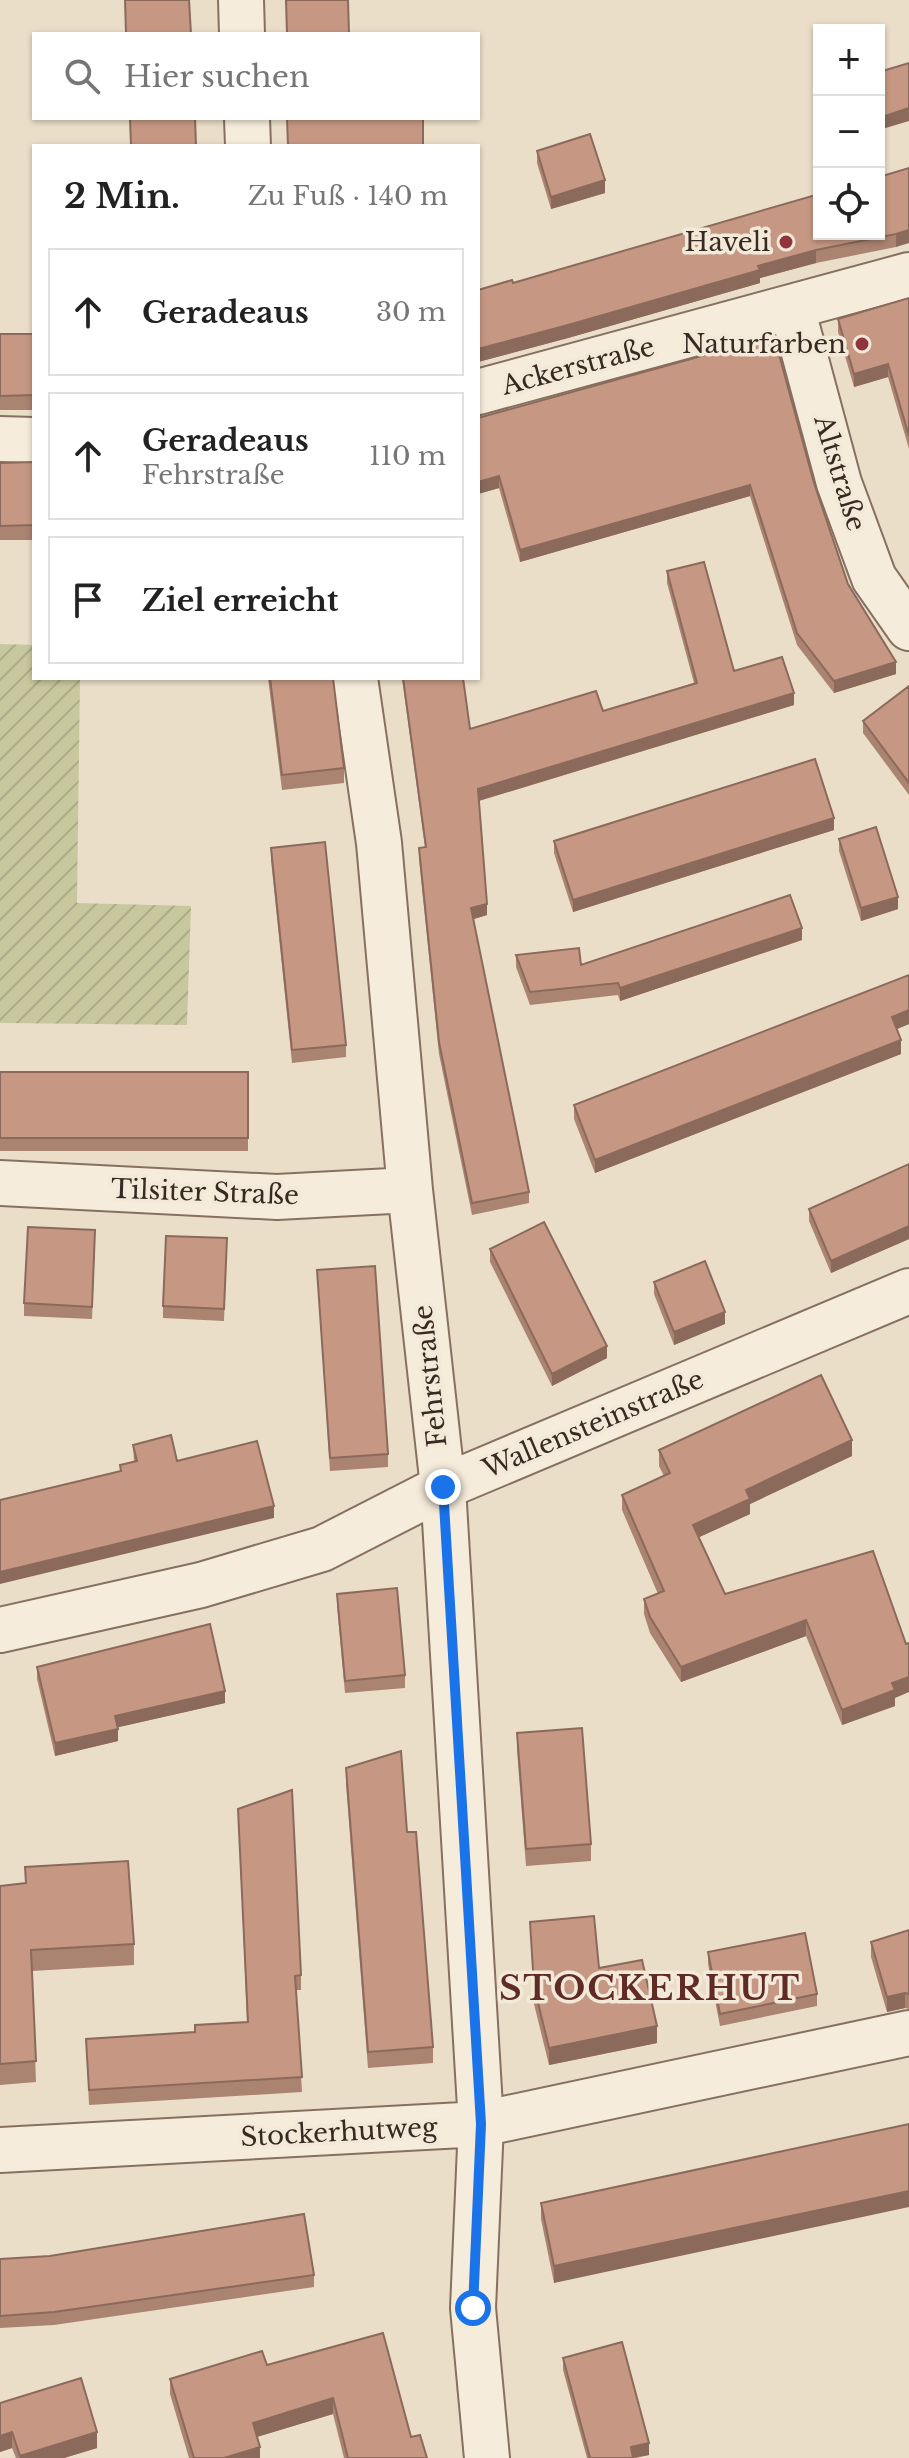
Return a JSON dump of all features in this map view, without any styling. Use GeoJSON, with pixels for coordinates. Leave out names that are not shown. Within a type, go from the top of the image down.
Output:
{"type":"FeatureCollection","features":[{"type":"Feature","properties":{"kind":"street"},"geometry":{"type":"LineString","coordinates":[[241,0],[242,32]]}},
{"type":"Feature","properties":{"kind":"street"},"geometry":{"type":"LineString","coordinates":[[247,120],[248,144]]}},
{"type":"Feature","properties":{"kind":"street","name":"Ackerstraße"},"geometry":{"type":"LineString","coordinates":[[480,391],[909,275]]}},
{"type":"Feature","properties":{"kind":"street","name":"Altstraße"},"geometry":{"type":"LineString","coordinates":[[792,308],[839,483],[874,578],[909,628]]}},
{"type":"Feature","properties":{"kind":"street"},"geometry":{"type":"LineString","coordinates":[[0,439],[32,440]]}},
{"type":"Feature","properties":{"kind":"street","name":"Fehrstraße"},"geometry":{"type":"LineString","coordinates":[[355,680],[379,843],[410,1190],[443,1487],[481,2124],[473,2308],[487,2458]]}},
{"type":"Feature","properties":{"kind":"street","name":"Tilsiter Straße"},"geometry":{"type":"LineString","coordinates":[[0,1183],[277,1197],[410,1190]]}},
{"type":"Feature","properties":{"kind":"street","name":"Wallensteinstraße"},"geometry":{"type":"LineString","coordinates":[[0,1630],[201,1585],[322,1549],[443,1487],[909,1291]]}},
{"type":"Feature","properties":{"kind":"street","name":"Stockerhutweg"},"geometry":{"type":"LineString","coordinates":[[0,2150],[481,2124],[909,2033]]}},
{"type":"Feature","properties":{"kind":"green space"},"geometry":{"type":"Polygon","coordinates":[[[0,644],[32,645],[32,680],[80,680],[77,903],[191,906],[187,1025],[0,1023],[0,644]]]}},
{"type":"Feature","properties":{"kind":"building"},"geometry":{"type":"Polygon","coordinates":[[[125,0],[189,0],[191,32],[126,32],[125,0]]]}},
{"type":"Feature","properties":{"kind":"building"},"geometry":{"type":"Polygon","coordinates":[[[286,0],[348,0],[349,32],[287,32],[286,0]]]}},
{"type":"Feature","properties":{"kind":"building"},"geometry":{"type":"Polygon","coordinates":[[[909,63],[909,108],[885,116],[885,96],[885,70],[909,63]]]}},
{"type":"Feature","properties":{"kind":"building"},"geometry":{"type":"Polygon","coordinates":[[[130,120],[195,120],[196,144],[131,144],[130,120]]]}},
{"type":"Feature","properties":{"kind":"building"},"geometry":{"type":"Polygon","coordinates":[[[287,120],[423,120],[423,144],[288,144],[287,120]]]}},
{"type":"Feature","properties":{"kind":"building"},"geometry":{"type":"Polygon","coordinates":[[[590,134],[605,180],[551,197],[537,151],[590,134]]]}},
{"type":"Feature","properties":{"kind":"building"},"geometry":{"type":"Polygon","coordinates":[[[909,168],[909,230],[885,236],[885,175],[909,168]]]}},
{"type":"Feature","properties":{"kind":"building"},"geometry":{"type":"Polygon","coordinates":[[[813,196],[813,240],[866,240],[758,266],[760,270],[480,348],[480,289],[512,280],[513,283],[813,196]]]}},
{"type":"Feature","properties":{"kind":"building"},"geometry":{"type":"Polygon","coordinates":[[[909,298],[909,436],[888,364],[854,374],[838,319],[909,298]]]}},
{"type":"Feature","properties":{"kind":"building"},"geometry":{"type":"Polygon","coordinates":[[[0,334],[32,334],[32,395],[0,396],[0,334]]]}},
{"type":"Feature","properties":{"kind":"building"},"geometry":{"type":"Polygon","coordinates":[[[774,336],[814,483],[848,584],[896,662],[834,681],[797,633],[750,485],[520,550],[499,476],[480,481],[480,417],[774,336]]]}},
{"type":"Feature","properties":{"kind":"building"},"geometry":{"type":"Polygon","coordinates":[[[32,462],[32,525],[0,526],[0,463],[32,462]]]}},
{"type":"Feature","properties":{"kind":"building"},"geometry":{"type":"Polygon","coordinates":[[[704,562],[734,671],[782,657],[794,693],[478,789],[487,904],[471,908],[529,1192],[472,1203],[439,1042],[419,848],[426,847],[403,680],[463,680],[470,729],[596,691],[603,711],[697,683],[667,571],[704,562]]]}},
{"type":"Feature","properties":{"kind":"building"},"geometry":{"type":"Polygon","coordinates":[[[270,680],[333,680],[344,768],[282,775],[270,680]]]}},
{"type":"Feature","properties":{"kind":"building"},"geometry":{"type":"Polygon","coordinates":[[[909,686],[909,783],[863,721],[909,686]]]}},
{"type":"Feature","properties":{"kind":"building"},"geometry":{"type":"Polygon","coordinates":[[[815,759],[834,818],[573,900],[554,841],[815,759]]]}},
{"type":"Feature","properties":{"kind":"building"},"geometry":{"type":"Polygon","coordinates":[[[876,827],[898,897],[861,908],[839,839],[876,827]]]}},
{"type":"Feature","properties":{"kind":"building"},"geometry":{"type":"Polygon","coordinates":[[[325,842],[346,1045],[292,1050],[271,848],[325,842]]]}},
{"type":"Feature","properties":{"kind":"building"},"geometry":{"type":"Polygon","coordinates":[[[790,895],[802,928],[620,988],[618,983],[530,992],[516,955],[579,948],[581,965],[790,895]]]}},
{"type":"Feature","properties":{"kind":"building"},"geometry":{"type":"Polygon","coordinates":[[[909,975],[909,1010],[892,1017],[901,1040],[595,1160],[574,1105],[909,975]]]}},
{"type":"Feature","properties":{"kind":"building"},"geometry":{"type":"Polygon","coordinates":[[[0,1072],[248,1072],[248,1138],[0,1138],[0,1072]]]}},
{"type":"Feature","properties":{"kind":"building"},"geometry":{"type":"Polygon","coordinates":[[[909,1164],[909,1226],[831,1261],[809,1209],[909,1164]]]}},
{"type":"Feature","properties":{"kind":"building"},"geometry":{"type":"Polygon","coordinates":[[[544,1222],[607,1346],[552,1374],[490,1249],[544,1222]]]}},
{"type":"Feature","properties":{"kind":"building"},"geometry":{"type":"Polygon","coordinates":[[[28,1227],[95,1230],[92,1307],[24,1303],[28,1227]]]}},
{"type":"Feature","properties":{"kind":"building"},"geometry":{"type":"Polygon","coordinates":[[[166,1236],[227,1238],[224,1309],[163,1306],[166,1236]]]}},
{"type":"Feature","properties":{"kind":"building"},"geometry":{"type":"Polygon","coordinates":[[[705,1261],[725,1312],[674,1332],[654,1282],[705,1261]]]}},
{"type":"Feature","properties":{"kind":"building"},"geometry":{"type":"Polygon","coordinates":[[[375,1266],[388,1454],[330,1458],[317,1270],[375,1266]]]}},
{"type":"Feature","properties":{"kind":"building"},"geometry":{"type":"Polygon","coordinates":[[[821,1375],[852,1440],[746,1490],[750,1499],[693,1525],[725,1594],[873,1551],[906,1644],[909,1643],[909,1677],[892,1683],[895,1690],[842,1710],[806,1620],[681,1667],[650,1617],[644,1599],[664,1591],[622,1495],[670,1473],[659,1450],[821,1375]]]}},
{"type":"Feature","properties":{"kind":"building"},"geometry":{"type":"Polygon","coordinates":[[[171,1435],[177,1461],[257,1441],[274,1506],[0,1572],[0,1500],[121,1471],[120,1465],[137,1461],[133,1445],[171,1435]]]}},
{"type":"Feature","properties":{"kind":"building"},"geometry":{"type":"Polygon","coordinates":[[[397,1588],[405,1675],[345,1681],[337,1594],[397,1588]]]}},
{"type":"Feature","properties":{"kind":"building"},"geometry":{"type":"Polygon","coordinates":[[[210,1624],[225,1691],[115,1716],[118,1729],[55,1743],[37,1667],[210,1624]]]}},
{"type":"Feature","properties":{"kind":"building"},"geometry":{"type":"Polygon","coordinates":[[[582,1728],[591,1844],[526,1849],[517,1733],[582,1728]]]}},
{"type":"Feature","properties":{"kind":"building"},"geometry":{"type":"Polygon","coordinates":[[[401,1751],[407,1832],[416,1832],[433,2047],[368,2052],[346,1768],[401,1751]]]}},
{"type":"Feature","properties":{"kind":"building"},"geometry":{"type":"Polygon","coordinates":[[[292,1790],[301,1975],[295,1976],[302,2077],[89,2090],[86,2039],[195,2032],[195,2025],[248,2022],[238,1809],[292,1790]]]}},
{"type":"Feature","properties":{"kind":"building"},"geometry":{"type":"Polygon","coordinates":[[[128,1861],[134,1944],[31,1950],[36,2061],[0,2064],[0,1886],[26,1883],[25,1867],[128,1861]]]}},
{"type":"Feature","properties":{"kind":"building"},"geometry":{"type":"Polygon","coordinates":[[[594,1916],[599,1968],[642,1960],[657,2026],[549,2048],[534,1986],[530,1922],[594,1916]]]}},
{"type":"Feature","properties":{"kind":"building"},"geometry":{"type":"Polygon","coordinates":[[[909,1930],[909,1994],[887,1997],[871,1942],[909,1930]]]}},
{"type":"Feature","properties":{"kind":"building"},"geometry":{"type":"Polygon","coordinates":[[[805,1933],[817,1994],[720,2014],[708,1952],[805,1933]]]}},
{"type":"Feature","properties":{"kind":"building"},"geometry":{"type":"Polygon","coordinates":[[[909,2124],[909,2191],[554,2266],[541,2203],[909,2124]]]}},
{"type":"Feature","properties":{"kind":"building"},"geometry":{"type":"Polygon","coordinates":[[[304,2214],[314,2275],[54,2312],[0,2316],[0,2259],[50,2256],[304,2214]]]}},
{"type":"Feature","properties":{"kind":"building"},"geometry":{"type":"Polygon","coordinates":[[[383,2333],[411,2437],[420,2435],[427,2458],[348,2458],[333,2398],[253,2423],[260,2447],[224,2458],[194,2458],[170,2379],[262,2351],[267,2365],[383,2333]]]}},
{"type":"Feature","properties":{"kind":"building"},"geometry":{"type":"Polygon","coordinates":[[[622,2342],[649,2443],[631,2447],[633,2458],[590,2458],[563,2358],[622,2342]]]}},
{"type":"Feature","properties":{"kind":"building"},"geometry":{"type":"Polygon","coordinates":[[[81,2378],[97,2432],[20,2456],[12,2432],[0,2436],[0,2403],[81,2378]]]}},
{"type":"Feature","properties":{"kind":"place","name":"Haveli"},"geometry":{"type":"Point","coordinates":[786,242]}},
{"type":"Feature","properties":{"kind":"place","name":"Naturfarben"},"geometry":{"type":"Point","coordinates":[862,344]}},
{"type":"Feature","properties":{"kind":"district","name":"STOCKERHUT"},"geometry":{"type":"Point","coordinates":[650,1988]}},
{"type":"Feature","properties":{"kind":"route"},"geometry":{"type":"LineString","coordinates":[[443,1487],[481,2124],[473,2308]]}}]}
